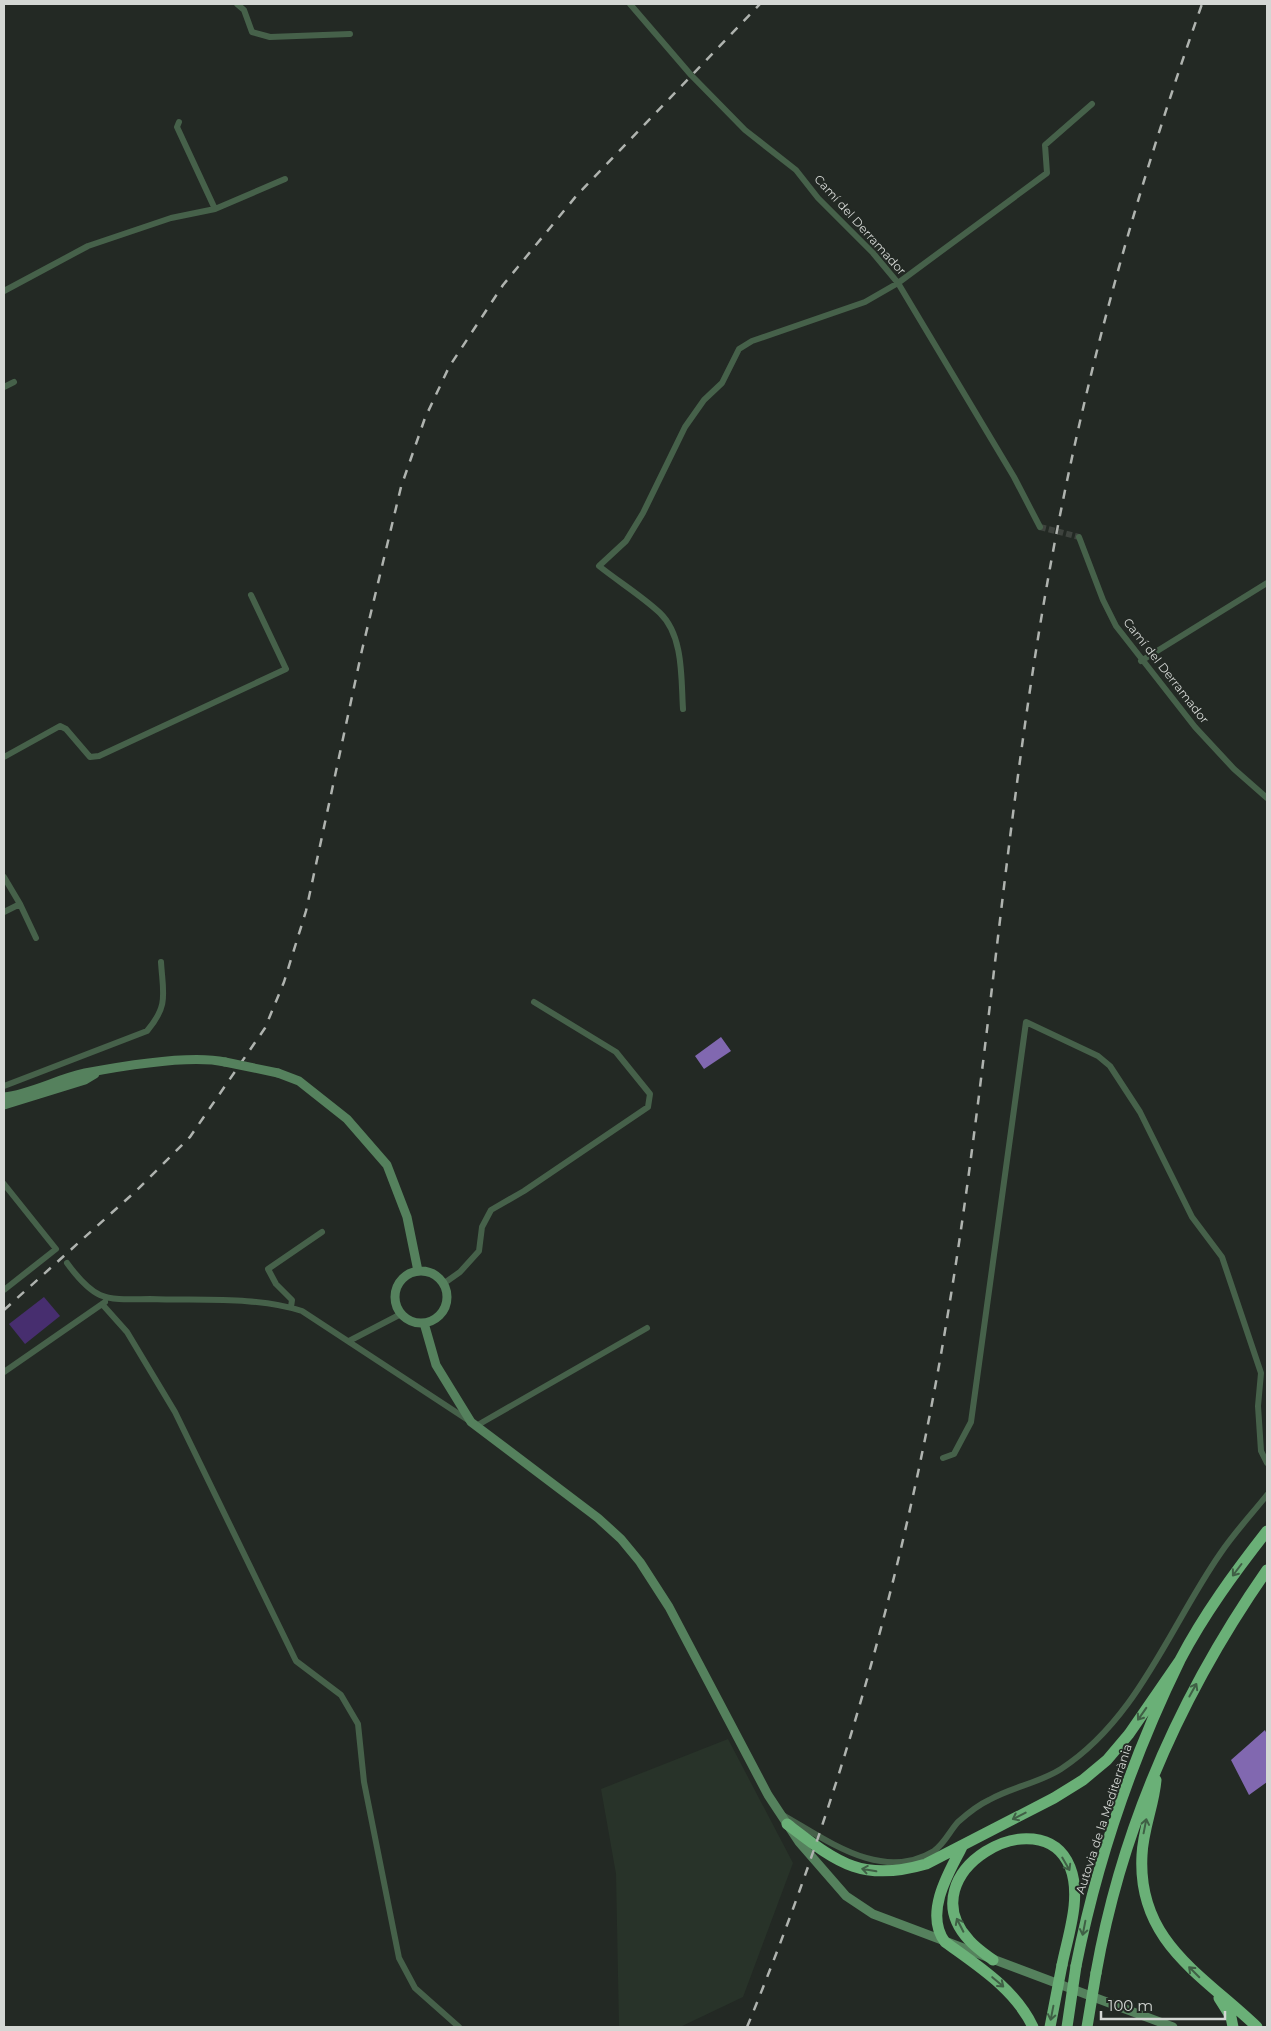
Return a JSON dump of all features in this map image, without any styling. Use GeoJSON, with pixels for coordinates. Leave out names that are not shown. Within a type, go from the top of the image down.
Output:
{"type":"FeatureCollection","features":[{"type":"Feature","properties":{"kind":"highway","name":"Autovia de la Mediterrània"},"geometry":{"type":"LineString","coordinates":[[1067,2027],[1076,1966],[1086,1918],[1114,1822],[1141,1748],[1180,1660],[1234,1573],[1267,1531]]}},
{"type":"Feature","properties":{"kind":"highway"},"geometry":{"type":"LineString","coordinates":[[1087,2027],[1096,1973],[1122,1859],[1156,1765],[1191,1694],[1235,1616],[1267,1570]]}},
{"type":"Feature","properties":{"kind":"highway"},"geometry":{"type":"LineString","coordinates":[[787,1824],[832,1858],[853,1867],[872,1872],[904,1871],[926,1864],[1054,1798],[1082,1780],[1107,1760],[1129,1734],[1180,1660]]}},
{"type":"Feature","properties":{"kind":"highway"},"geometry":{"type":"LineString","coordinates":[[1156,1765],[1155,1787],[1144,1832],[1142,1856],[1142,1880],[1147,1903],[1164,1939],[1198,1977],[1257,2027]]}},
{"type":"Feature","properties":{"kind":"highway"},"geometry":{"type":"LineString","coordinates":[[992,1960],[968,1940],[956,1919],[955,1888],[961,1874],[978,1856],[1010,1840],[1026,1839],[1042,1842],[1054,1848],[1069,1866],[1074,1883],[1074,1902],[1050,2027]]}},
{"type":"Feature","properties":{"kind":"highway"},"geometry":{"type":"LineString","coordinates":[[962,1847],[944,1883],[939,1900],[937,1927],[945,1942],[1004,1988],[1022,2009],[1032,2027]]}},
{"type":"Feature","properties":{"kind":"highway"},"geometry":{"type":"LineString","coordinates":[[1210,1986],[1231,2017],[1233,2027]]}},
{"type":"Feature","properties":{"kind":"street"},"geometry":{"type":"LineString","coordinates":[[237,4],[244,10],[252,32],[270,37],[350,34]]}},
{"type":"Feature","properties":{"kind":"street","name":"Camí del Derramador"},"geometry":{"type":"LineString","coordinates":[[630,4],[691,75],[745,130],[796,170],[818,198],[873,253],[898,283],[1014,477],[1040,527]]}},
{"type":"Feature","properties":{"kind":"street"},"geometry":{"type":"LineString","coordinates":[[683,710],[680,668],[675,639],[662,614],[599,566],[626,541],[643,513],[685,427],[704,400],[722,383],[739,349],[752,341],[865,302],[898,283],[1047,173],[1045,145],[1092,104]]}},
{"type":"Feature","properties":{"kind":"street"},"geometry":{"type":"LineString","coordinates":[[179,122],[177,127],[215,209]]}},
{"type":"Feature","properties":{"kind":"street"},"geometry":{"type":"LineString","coordinates":[[4,291],[97,243],[171,218],[215,209],[285,179]]}},
{"type":"Feature","properties":{"kind":"street"},"geometry":{"type":"LineString","coordinates":[[4,387],[14,382]]}},
{"type":"Feature","properties":{"kind":"street","name":"Camí del Derramador"},"geometry":{"type":"LineString","coordinates":[[1079,537],[1103,600],[1116,626],[1141,661],[1195,727],[1234,769],[1267,798]]}},
{"type":"Feature","properties":{"kind":"street"},"geometry":{"type":"LineString","coordinates":[[1141,661],[1267,583]]}},
{"type":"Feature","properties":{"kind":"street"},"geometry":{"type":"LineString","coordinates":[[4,757],[60,726],[66,729],[90,757],[99,756],[286,669],[251,595]]}},
{"type":"Feature","properties":{"kind":"street"},"geometry":{"type":"LineString","coordinates":[[4,877],[20,904],[36,938]]}},
{"type":"Feature","properties":{"kind":"street"},"geometry":{"type":"LineString","coordinates":[[4,912],[20,904]]}},
{"type":"Feature","properties":{"kind":"street"},"geometry":{"type":"LineString","coordinates":[[4,1086],[146,1031],[157,1019],[164,1005],[161,962]]}},
{"type":"Feature","properties":{"kind":"street"},"geometry":{"type":"LineString","coordinates":[[443,1284],[460,1272],[479,1251],[482,1227],[491,1210],[524,1191],[648,1107],[650,1094],[616,1052],[534,1002]]}},
{"type":"Feature","properties":{"kind":"street"},"geometry":{"type":"LineString","coordinates":[[944,1458],[954,1454],[971,1422],[1026,1022],[1098,1056],[1110,1066],[1140,1112],[1192,1217],[1222,1257],[1261,1373],[1258,1406],[1261,1451],[1267,1463]]}},
{"type":"Feature","properties":{"kind":"street"},"geometry":{"type":"LineString","coordinates":[[4,1096],[84,1073],[100,1072],[147,1063],[214,1059],[278,1073],[299,1081],[347,1119],[387,1165],[407,1217],[418,1272]]}},
{"type":"Feature","properties":{"kind":"street"},"geometry":{"type":"LineString","coordinates":[[4,1105],[85,1080],[100,1072]]}},
{"type":"Feature","properties":{"kind":"street"},"geometry":{"type":"LineString","coordinates":[[4,1184],[56,1249],[4,1290]]}},
{"type":"Feature","properties":{"kind":"street"},"geometry":{"type":"LineString","coordinates":[[291,1307],[292,1300],[276,1284],[268,1269],[322,1232]]}},
{"type":"Feature","properties":{"kind":"street"},"geometry":{"type":"LineString","coordinates":[[67,1263],[86,1284],[100,1295],[258,1302],[291,1307],[302,1311],[473,1424],[598,1518],[620,1538],[640,1562],[669,1607],[768,1795],[804,1849],[846,1896],[874,1914],[1173,2027]]}},
{"type":"Feature","properties":{"kind":"street"},"geometry":{"type":"LineString","coordinates":[[418,1272],[435,1276],[443,1284],[447,1298],[445,1307],[433,1320],[416,1323],[401,1314],[395,1299],[396,1291],[404,1278],[418,1272]]}},
{"type":"Feature","properties":{"kind":"street"},"geometry":{"type":"LineString","coordinates":[[4,1372],[112,1297]]}},
{"type":"Feature","properties":{"kind":"street"},"geometry":{"type":"LineString","coordinates":[[102,1304],[127,1332],[175,1412],[296,1661],[341,1695],[358,1724],[364,1782],[399,1958],[415,1988],[459,2027]]}},
{"type":"Feature","properties":{"kind":"street"},"geometry":{"type":"LineString","coordinates":[[349,1341],[401,1314]]}},
{"type":"Feature","properties":{"kind":"street"},"geometry":{"type":"LineString","coordinates":[[424,1323],[436,1365],[473,1424]]}},
{"type":"Feature","properties":{"kind":"street"},"geometry":{"type":"LineString","coordinates":[[473,1424],[647,1328]]}},
{"type":"Feature","properties":{"kind":"street"},"geometry":{"type":"LineString","coordinates":[[780,1814],[864,1859],[893,1863],[933,1851],[945,1842],[958,1823],[974,1809],[988,1800],[1032,1784],[1062,1768],[1097,1738],[1131,1700],[1220,1553],[1267,1495]]}},
{"type":"Feature","properties":{"kind":"shaded area"},"geometry":{"type":"Polygon","coordinates":[[[721,1037],[731,1051],[704,1069],[695,1056],[721,1037]]]}},
{"type":"Feature","properties":{"kind":"shaded area"},"geometry":{"type":"Polygon","coordinates":[[[44,1297],[60,1316],[25,1344],[9,1324],[44,1297]]]}},
{"type":"Feature","properties":{"kind":"shaded area"},"geometry":{"type":"Polygon","coordinates":[[[1265,1730],[1267,1735],[1267,1782],[1249,1795],[1231,1760],[1265,1730]]]}},
{"type":"Feature","properties":{"kind":"shaded area"},"geometry":{"type":"Polygon","coordinates":[[[728,1739],[793,1863],[743,1997],[680,2027],[619,2027],[616,1874],[601,1789],[728,1739]]]}},
{"type":"Feature","properties":{"kind":"tunnel"},"geometry":{"type":"LineString","coordinates":[[1040,527],[1079,537]]}},
{"type":"Feature","properties":{"kind":"railway"},"geometry":{"type":"LineString","coordinates":[[4,1310],[137,1190],[190,1137],[265,1028],[284,982],[306,911],[362,650],[401,487],[425,418],[449,367],[503,285],[577,195],[760,4]]}},
{"type":"Feature","properties":{"kind":"railway"},"geometry":{"type":"LineString","coordinates":[[747,2027],[781,1942],[812,1856],[840,1769],[890,1593],[911,1504],[930,1415],[961,1232],[1019,765],[1048,579],[1062,505],[1095,360],[1133,216],[1202,4]]}}]}
